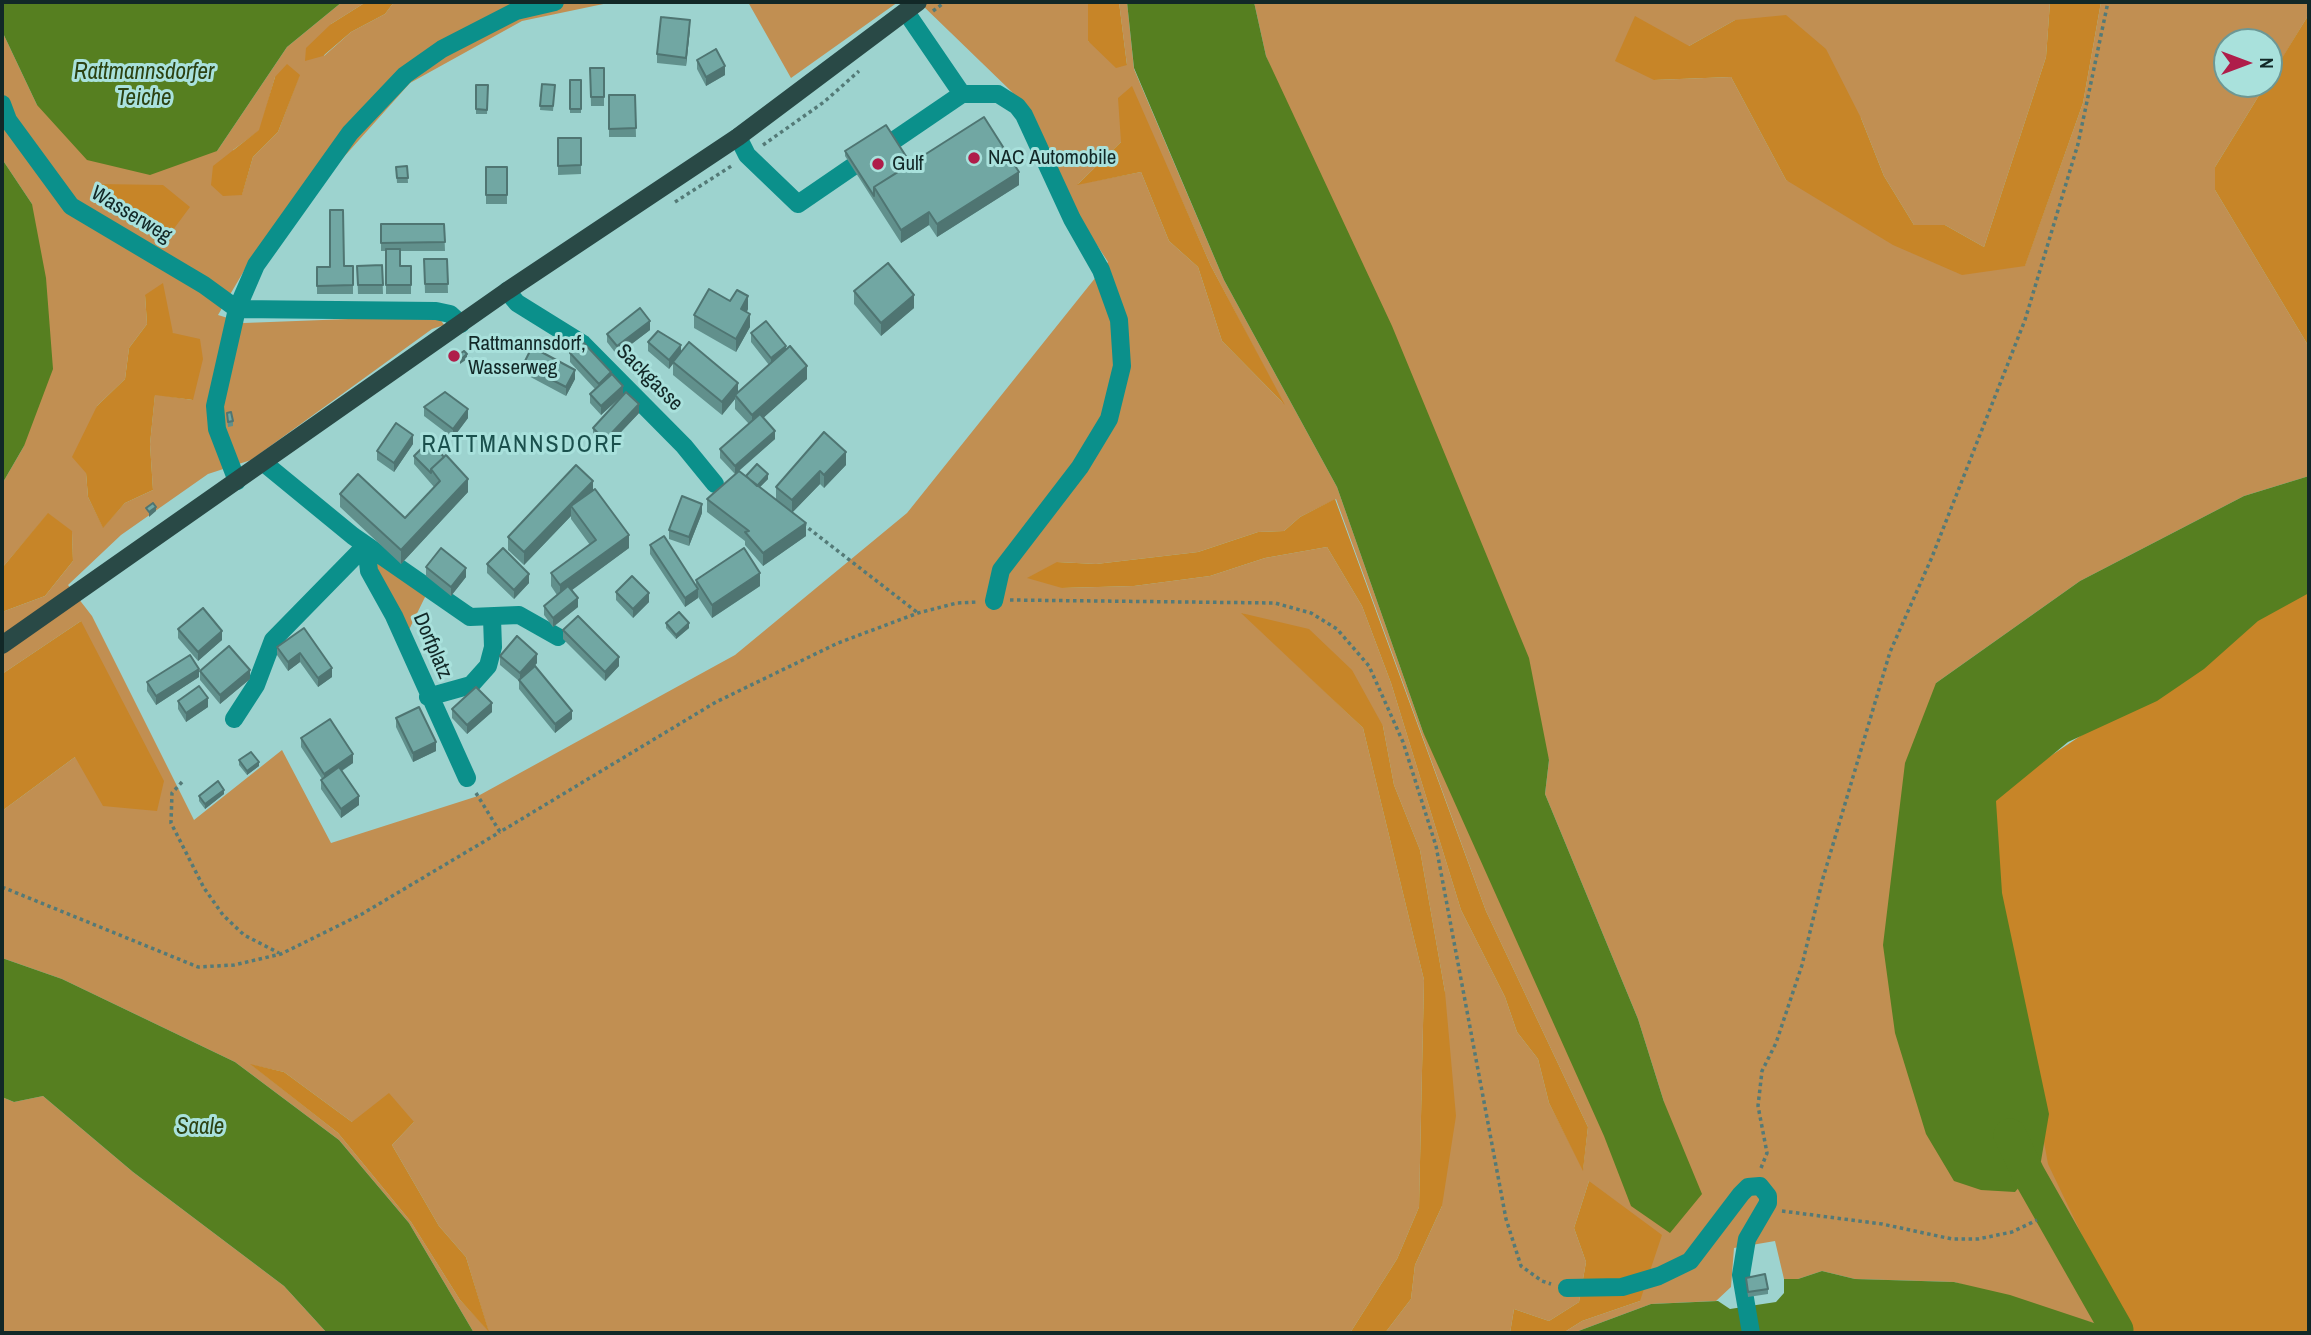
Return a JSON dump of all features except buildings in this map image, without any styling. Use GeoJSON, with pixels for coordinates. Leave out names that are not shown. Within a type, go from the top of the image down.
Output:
{"type":"FeatureCollection","features":[{"type":"Feature","properties":{"kind":"main road"},"geometry":{"type":"LineString","coordinates":[[2,645],[507,291],[738,137],[912,7]]}},
{"type":"Feature","properties":{"kind":"street"},"geometry":{"type":"LineString","coordinates":[[237,481],[217,429],[215,406],[236,309],[256,265],[350,133],[405,75],[442,49],[516,11],[555,2]]}},
{"type":"Feature","properties":{"kind":"street"},"geometry":{"type":"LineString","coordinates":[[912,7],[962,94]]}},
{"type":"Feature","properties":{"kind":"street"},"geometry":{"type":"LineString","coordinates":[[893,141],[962,94],[998,94],[1017,106],[1072,219],[1101,270],[1118,320],[1122,366],[1110,419],[1080,467],[1001,570],[994,601]]}},
{"type":"Feature","properties":{"kind":"street","name":"Wasserweg"},"geometry":{"type":"LineString","coordinates":[[2,104],[8,120],[71,206],[204,285],[236,309]]}},
{"type":"Feature","properties":{"kind":"street"},"geometry":{"type":"LineString","coordinates":[[738,137],[747,155],[798,204],[852,167]]}},
{"type":"Feature","properties":{"kind":"street","name":"Sackgasse"},"geometry":{"type":"LineString","coordinates":[[507,291],[517,303],[583,344],[684,446],[715,484]]}},
{"type":"Feature","properties":{"kind":"street"},"geometry":{"type":"LineString","coordinates":[[236,309],[436,311],[450,314],[461,324]]}},
{"type":"Feature","properties":{"kind":"street","name":"Dorfplatz"},"geometry":{"type":"LineString","coordinates":[[264,463],[366,545],[470,617],[519,615],[558,637]]}},
{"type":"Feature","properties":{"kind":"street"},"geometry":{"type":"LineString","coordinates":[[234,719],[256,685],[272,640],[366,545]]}},
{"type":"Feature","properties":{"kind":"street","name":"Dorfplatz"},"geometry":{"type":"LineString","coordinates":[[366,545],[369,571],[394,616],[428,696],[471,685],[488,666],[493,647],[492,618]]}},
{"type":"Feature","properties":{"kind":"street"},"geometry":{"type":"LineString","coordinates":[[428,696],[467,778]]}},
{"type":"Feature","properties":{"kind":"street"},"geometry":{"type":"LineString","coordinates":[[1567,1288],[1622,1286],[1659,1276],[1690,1261],[1741,1194],[1755,1185],[1760,1186],[1768,1196],[1766,1208],[1747,1239],[1741,1275],[1751,1333]]}},
{"type":"Feature","properties":{"kind":"path"},"geometry":{"type":"LineString","coordinates":[[1755,1185],[1767,1153],[1758,1106],[1762,1070],[1776,1043],[1802,965],[1823,878],[1890,652],[1932,557],[2025,320],[2078,144],[2108,2]]}},
{"type":"Feature","properties":{"kind":"path"},"geometry":{"type":"LineString","coordinates":[[800,522],[918,613]]}},
{"type":"Feature","properties":{"kind":"path"},"geometry":{"type":"LineString","coordinates":[[2,887],[198,967],[234,965],[281,954],[362,914],[716,702],[838,643],[918,613],[957,603],[1046,598],[1275,603],[1311,613],[1337,629],[1369,666],[1403,742],[1436,846],[1465,988],[1489,1140],[1506,1219],[1521,1266],[1542,1281],[1567,1288]]}},
{"type":"Feature","properties":{"kind":"path"},"geometry":{"type":"LineString","coordinates":[[467,778],[500,832]]}},
{"type":"Feature","properties":{"kind":"path"},"geometry":{"type":"LineString","coordinates":[[182,782],[172,793],[171,823],[204,888],[223,915],[244,935],[281,954]]}},
{"type":"Feature","properties":{"kind":"path"},"geometry":{"type":"LineString","coordinates":[[1766,1208],[1818,1218],[1882,1224],[1952,1239],[1978,1239],[2012,1232],[2038,1220]]}},
{"type":"Feature","properties":{"kind":"shaded area"},"geometry":{"type":"Polygon","coordinates":[[[342,2],[366,2],[331,24],[324,56],[351,32],[385,14],[394,2],[613,2],[522,21],[410,83],[248,264],[218,315],[244,323],[401,317],[440,319],[444,325],[432,329],[251,460],[208,474],[121,535],[68,585],[92,616],[194,820],[282,750],[331,843],[478,796],[735,655],[907,513],[1108,262],[1063,193],[1050,149],[1012,92],[919,2],[1088,2],[1088,41],[1127,65],[1119,2],[1127,2],[1134,69],[1224,280],[1337,487],[1423,732],[1664,1102],[1638,1019],[1545,794],[1549,760],[1266,56],[1254,2],[2050,2],[2046,57],[1984,247],[1945,225],[1914,225],[1884,176],[1861,118],[1735,20],[1689,46],[1654,80],[1731,77],[1786,180],[2025,265],[2083,103],[2101,2],[2309,2],[2309,14],[2283,57],[2283,28],[2213,28],[2213,98],[2257,98],[2215,167],[2215,190],[2309,347],[2309,476],[2244,496],[2080,581],[1936,683],[2054,1126],[2125,1313],[2117,1330],[1954,1282],[1855,1279],[1822,1271],[1798,1279],[1784,1279],[1775,1241],[1734,1248],[1731,1287],[1716,1301],[1651,1304],[1573,1333],[1563,1333],[1582,1321],[1640,1301],[1589,1181],[1574,1228],[1586,1262],[1579,1302],[1549,1321],[1514,1309],[1510,1333],[1385,1333],[1411,1299],[1415,1265],[1442,1206],[1445,992],[1420,850],[1394,785],[1383,726],[1243,613],[1363,728],[1424,980],[1419,1207],[1397,1259],[1350,1333],[474,1333],[409,1223],[339,1140],[235,1062],[62,979],[2,958],[2,811],[75,757],[81,621],[2,674],[2,612],[45,596],[73,561],[72,532],[48,514],[2,568],[2,484],[24,446],[32,204],[2,159],[2,31],[37,105],[217,151],[287,47],[342,2]],[[299,76],[275,77],[260,130],[233,150],[242,194],[253,157],[278,132],[299,76]],[[1121,142],[1078,184],[1141,172],[1169,241],[1198,267],[1222,341],[1283,403],[1211,266],[1175,185],[1121,142]],[[145,295],[147,324],[129,348],[125,379],[97,406],[86,473],[88,497],[103,527],[125,503],[153,490],[150,444],[155,394],[192,400],[173,333],[145,295]],[[1336,499],[1300,517],[1284,531],[1258,532],[1198,552],[1096,564],[1057,562],[1062,588],[1134,586],[1210,576],[1265,558],[1327,547],[1362,606],[1391,683],[1461,910],[1505,997],[1517,1032],[1538,1059],[1549,1103],[1583,1169],[1588,1127],[1486,911],[1336,499]],[[252,1065],[338,1133],[411,1222],[460,1300],[488,1330],[466,1257],[439,1226],[392,1145],[414,1122],[352,1122],[284,1072],[252,1065]]]}},
{"type":"Feature","properties":{"kind":"shaded area"},"geometry":{"type":"Polygon","coordinates":[[[366,2],[394,2],[385,14],[351,32],[323,56],[305,61],[306,48],[331,24],[366,2]]]}},
{"type":"Feature","properties":{"kind":"shaded area"},"geometry":{"type":"Polygon","coordinates":[[[748,2],[898,2],[791,78],[748,2]]]}},
{"type":"Feature","properties":{"kind":"shaded area"},"geometry":{"type":"Polygon","coordinates":[[[1088,2],[1119,2],[1127,65],[1116,68],[1088,41],[1088,2]]]}},
{"type":"Feature","properties":{"kind":"shaded area"},"geometry":{"type":"Polygon","coordinates":[[[2050,2],[2101,2],[2083,103],[2025,266],[1962,275],[1893,245],[1786,180],[1731,77],[1654,80],[1615,61],[1635,16],[1689,46],[1735,20],[1786,15],[1826,49],[1861,118],[1884,176],[1914,225],[1945,225],[1984,247],[2046,57],[2050,2]]]}},
{"type":"Feature","properties":{"kind":"shaded area"},"geometry":{"type":"Polygon","coordinates":[[[2309,14],[2309,347],[2215,190],[2215,167],[2257,98],[2283,98],[2283,56],[2309,14]]]}},
{"type":"Feature","properties":{"kind":"shaded area"},"geometry":{"type":"Polygon","coordinates":[[[287,64],[300,75],[278,132],[253,157],[242,195],[223,196],[211,185],[213,166],[259,130],[275,77],[287,64]]]}},
{"type":"Feature","properties":{"kind":"shaded area"},"geometry":{"type":"Polygon","coordinates":[[[1132,86],[1211,266],[1285,405],[1222,341],[1198,267],[1169,241],[1141,172],[1077,185],[1121,142],[1118,98],[1132,86]]]}},
{"type":"Feature","properties":{"kind":"shaded area"},"geometry":{"type":"Polygon","coordinates":[[[97,184],[163,185],[190,207],[167,238],[120,219],[97,184]]]}},
{"type":"Feature","properties":{"kind":"shaded area"},"geometry":{"type":"Polygon","coordinates":[[[163,283],[173,333],[200,339],[203,359],[193,400],[155,395],[150,444],[153,490],[125,503],[103,528],[88,497],[86,473],[72,457],[97,406],[125,379],[129,348],[147,324],[145,295],[163,283]]]}},
{"type":"Feature","properties":{"kind":"shaded area"},"geometry":{"type":"Polygon","coordinates":[[[1335,499],[1486,911],[1588,1127],[1583,1171],[1549,1103],[1538,1059],[1517,1032],[1505,997],[1461,910],[1391,683],[1362,606],[1327,547],[1265,558],[1210,576],[1134,586],[1062,588],[1027,578],[1057,562],[1096,564],[1198,552],[1258,532],[1284,531],[1300,517],[1335,499]]]}},
{"type":"Feature","properties":{"kind":"shaded area"},"geometry":{"type":"Polygon","coordinates":[[[48,513],[72,531],[73,561],[45,596],[2,612],[2,568],[48,513]]]}},
{"type":"Feature","properties":{"kind":"shaded area"},"geometry":{"type":"Polygon","coordinates":[[[377,560],[426,595],[406,636],[371,566],[377,560]]]}},
{"type":"Feature","properties":{"kind":"shaded area"},"geometry":{"type":"Polygon","coordinates":[[[2309,590],[2309,1333],[2129,1333],[2048,1164],[1983,801],[2287,598],[2309,590]]]}},
{"type":"Feature","properties":{"kind":"shaded area"},"geometry":{"type":"Polygon","coordinates":[[[1241,613],[1309,629],[1352,670],[1383,726],[1394,785],[1420,850],[1445,992],[1456,1116],[1442,1206],[1415,1265],[1411,1299],[1385,1333],[1350,1333],[1397,1259],[1419,1207],[1424,980],[1363,728],[1241,613]]]}},
{"type":"Feature","properties":{"kind":"shaded area"},"geometry":{"type":"Polygon","coordinates":[[[81,621],[164,781],[157,811],[103,806],[75,757],[2,811],[2,674],[81,621]]]}},
{"type":"Feature","properties":{"kind":"shaded area"},"geometry":{"type":"Polygon","coordinates":[[[250,1064],[284,1072],[352,1122],[389,1093],[414,1122],[392,1145],[439,1226],[466,1257],[489,1332],[460,1300],[411,1222],[338,1133],[250,1064]]]}},
{"type":"Feature","properties":{"kind":"shaded area"},"geometry":{"type":"Polygon","coordinates":[[[43,1096],[133,1172],[284,1286],[327,1333],[2,1333],[2,1097],[14,1102],[43,1096]]]}},
{"type":"Feature","properties":{"kind":"shaded area"},"geometry":{"type":"Polygon","coordinates":[[[1589,1181],[1662,1235],[1640,1301],[1582,1321],[1563,1333],[1510,1333],[1514,1309],[1549,1321],[1579,1302],[1586,1262],[1574,1228],[1589,1181]]]}},
{"type":"Feature","properties":{"kind":"water","name":"Rattmannsdorfer Teiche"},"geometry":{"type":"Polygon","coordinates":[[[2,2],[342,2],[287,47],[217,151],[150,175],[87,160],[37,105],[2,31],[2,2]]]}},
{"type":"Feature","properties":{"kind":"water"},"geometry":{"type":"Polygon","coordinates":[[[1127,2],[1254,2],[1266,56],[1392,326],[1529,658],[1549,760],[1545,794],[1638,1019],[1664,1102],[1702,1194],[1670,1233],[1631,1206],[1604,1136],[1423,732],[1337,487],[1224,280],[1134,68],[1127,2]]]}},
{"type":"Feature","properties":{"kind":"water"},"geometry":{"type":"Polygon","coordinates":[[[2,159],[32,204],[46,278],[53,369],[24,446],[2,484],[2,159]]]}},
{"type":"Feature","properties":{"kind":"water"},"geometry":{"type":"Polygon","coordinates":[[[2309,476],[2309,593],[2258,621],[2204,669],[2157,701],[2068,742],[1996,801],[2002,893],[2049,1114],[2041,1161],[2015,1192],[1981,1190],[1954,1181],[1926,1134],[1895,1033],[1883,945],[1905,763],[1936,683],[2080,581],[2244,496],[2309,476]]]}},
{"type":"Feature","properties":{"kind":"water","name":"Saale"},"geometry":{"type":"Polygon","coordinates":[[[2,958],[62,979],[235,1062],[339,1140],[409,1223],[474,1333],[327,1333],[284,1286],[133,1172],[43,1096],[14,1102],[2,1097],[2,958]]]}},
{"type":"Feature","properties":{"kind":"water"},"geometry":{"type":"Polygon","coordinates":[[[1822,1271],[1855,1279],[1954,1282],[2010,1295],[2124,1333],[1573,1333],[1651,1304],[1718,1301],[1730,1309],[1776,1302],[1784,1293],[1784,1279],[1798,1279],[1822,1271]]]}},
{"type":"Feature","properties":{"kind":"waterway"},"geometry":{"type":"LineString","coordinates":[[2010,1135],[2029,1175],[2117,1330]]}},
{"type":"Feature","properties":{"kind":"place","name":"NAC Automobile"},"geometry":{"type":"Point","coordinates":[974,158]}},
{"type":"Feature","properties":{"kind":"place","name":"Gulf"},"geometry":{"type":"Point","coordinates":[878,164]}},
{"type":"Feature","properties":{"kind":"place","name":"Rattmannsdorf, Wasserweg"},"geometry":{"type":"Point","coordinates":[454,356]}},
{"type":"Feature","properties":{"kind":"district","name":"RATTMANNSDORF"},"geometry":{"type":"Point","coordinates":[523,446]}}]}
